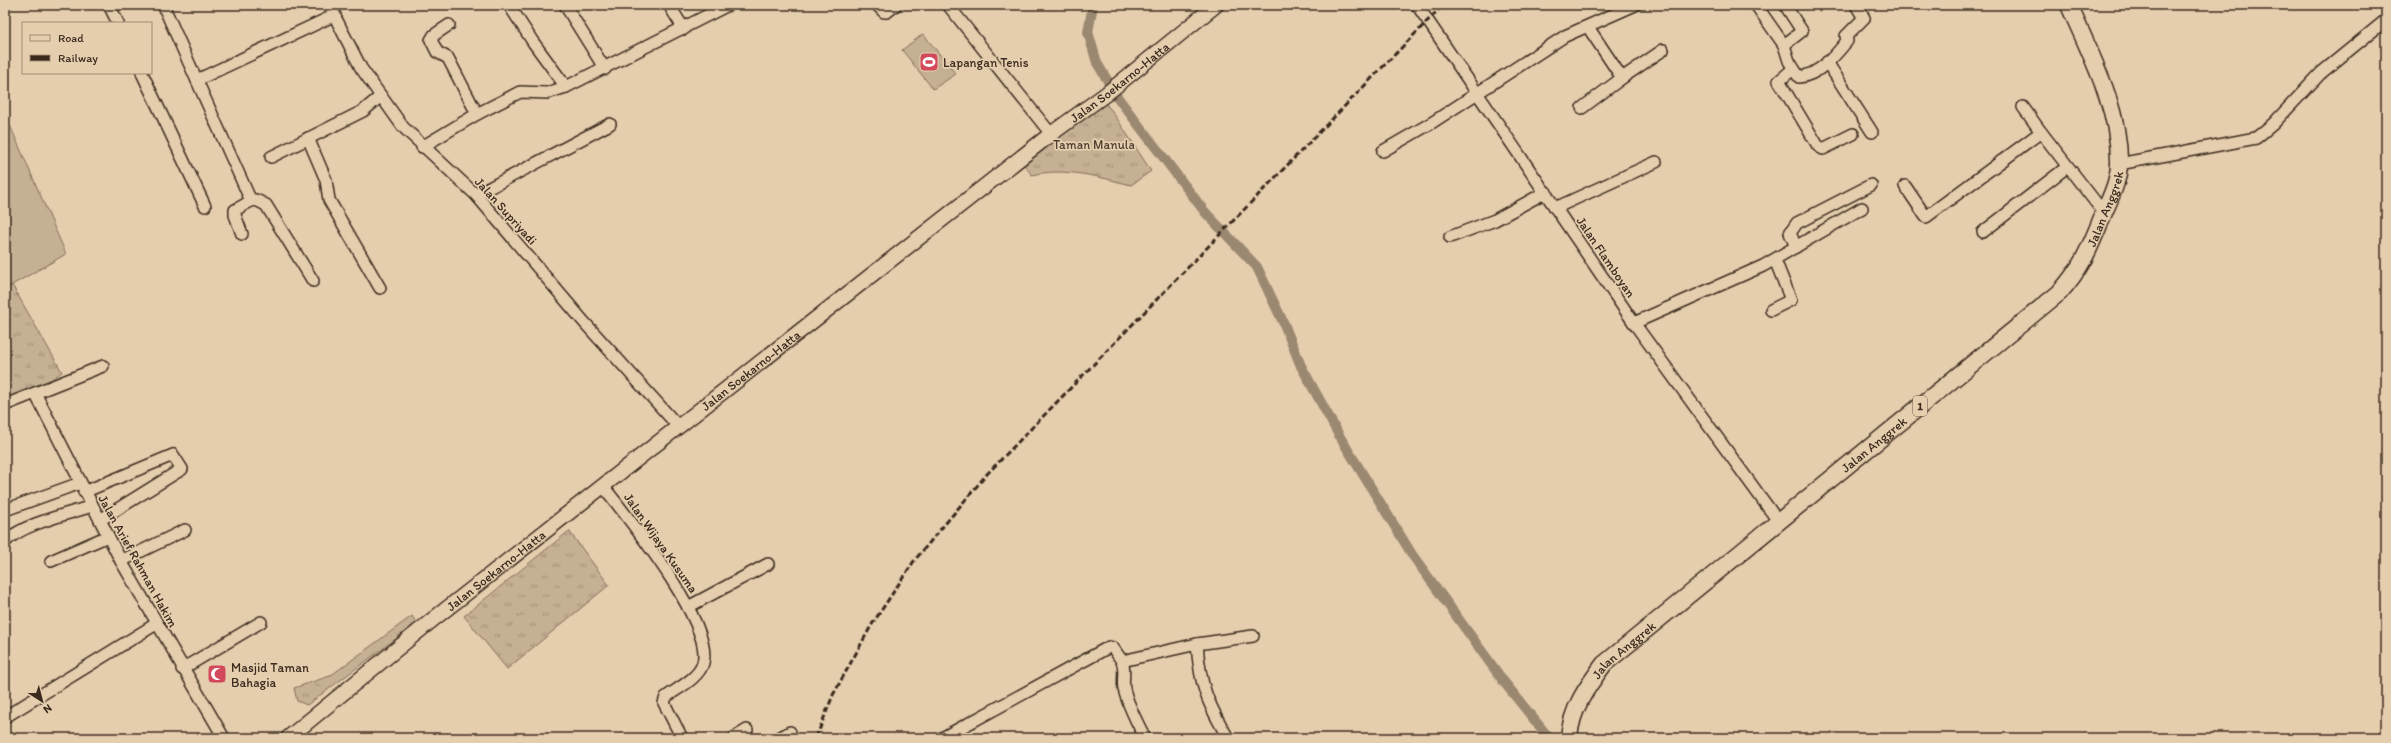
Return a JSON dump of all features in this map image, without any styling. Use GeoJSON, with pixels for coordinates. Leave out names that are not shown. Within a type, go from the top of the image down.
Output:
{"type":"FeatureCollection","features":[{"type":"Feature","properties":{"kind":"highway","name":"Jalan Anggrek"},"geometry":{"type":"LineString","coordinates":[[1569,738],[1571,722],[1579,699],[1604,664],[2059,293],[2084,262],[2113,191],[2119,164],[2117,134],[2105,90],[2069,5]]}},
{"type":"Feature","properties":{"kind":"main road","name":"Jalan Soekarno-Hatta"},"geometry":{"type":"LineString","coordinates":[[288,738],[437,616],[1051,134],[1122,82],[1216,5]]}},
{"type":"Feature","properties":{"kind":"street"},"geometry":{"type":"LineString","coordinates":[[109,5],[118,22]]}},
{"type":"Feature","properties":{"kind":"street"},"geometry":{"type":"LineString","coordinates":[[163,5],[251,201]]}},
{"type":"Feature","properties":{"kind":"street","name":"Jalan Supriyadi"},"geometry":{"type":"LineString","coordinates":[[329,5],[361,68],[403,127],[422,147],[476,195],[584,322],[678,426]]}},
{"type":"Feature","properties":{"kind":"street"},"geometry":{"type":"LineString","coordinates":[[509,5],[533,42],[566,87]]}},
{"type":"Feature","properties":{"kind":"street"},"geometry":{"type":"LineString","coordinates":[[565,5],[605,69]]}},
{"type":"Feature","properties":{"kind":"street"},"geometry":{"type":"LineString","coordinates":[[669,5],[684,29]]}},
{"type":"Feature","properties":{"kind":"street"},"geometry":{"type":"LineString","coordinates":[[422,147],[477,114],[520,92],[547,93],[566,87],[605,69],[728,5]]}},
{"type":"Feature","properties":{"kind":"street"},"geometry":{"type":"LineString","coordinates":[[877,5],[884,12],[887,12],[896,5]]}},
{"type":"Feature","properties":{"kind":"street"},"geometry":{"type":"LineString","coordinates":[[948,5],[1051,134]]}},
{"type":"Feature","properties":{"kind":"street","name":"Jalan Flamboyan"},"geometry":{"type":"LineString","coordinates":[[1417,5],[1634,323],[1778,521]]}},
{"type":"Feature","properties":{"kind":"street"},"geometry":{"type":"LineString","coordinates":[[1383,151],[1432,122],[1549,46],[1635,5]]}},
{"type":"Feature","properties":{"kind":"street"},"geometry":{"type":"LineString","coordinates":[[1756,5],[1784,45],[1793,69],[1799,77],[1805,76],[1827,62],[1847,41],[1846,36],[1864,18],[1856,5]]}},
{"type":"Feature","properties":{"kind":"street"},"geometry":{"type":"LineString","coordinates":[[1784,45],[1802,31],[1785,5]]}},
{"type":"Feature","properties":{"kind":"street"},"geometry":{"type":"LineString","coordinates":[[197,80],[335,16]]}},
{"type":"Feature","properties":{"kind":"street"},"geometry":{"type":"LineString","coordinates":[[2119,164],[2256,138],[2273,124],[2321,73],[2386,20]]}},
{"type":"Feature","properties":{"kind":"street"},"geometry":{"type":"LineString","coordinates":[[449,25],[434,35],[431,40],[437,52],[448,58],[477,114]]}},
{"type":"Feature","properties":{"kind":"street"},"geometry":{"type":"LineString","coordinates":[[1588,27],[1622,78]]}},
{"type":"Feature","properties":{"kind":"street"},"geometry":{"type":"LineString","coordinates":[[1582,108],[1663,50]]}},
{"type":"Feature","properties":{"kind":"street"},"geometry":{"type":"LineString","coordinates":[[1827,62],[1872,132]]}},
{"type":"Feature","properties":{"kind":"street"},"geometry":{"type":"LineString","coordinates":[[1793,69],[1779,81],[1818,146],[1823,149],[1828,148],[1853,134]]}},
{"type":"Feature","properties":{"kind":"street"},"geometry":{"type":"LineString","coordinates":[[142,74],[205,206]]}},
{"type":"Feature","properties":{"kind":"street"},"geometry":{"type":"LineString","coordinates":[[271,157],[363,111],[381,96]]}},
{"type":"Feature","properties":{"kind":"street"},"geometry":{"type":"LineString","coordinates":[[2022,107],[2067,168],[2104,212]]}},
{"type":"Feature","properties":{"kind":"street"},"geometry":{"type":"LineString","coordinates":[[476,195],[610,124]]}},
{"type":"Feature","properties":{"kind":"street"},"geometry":{"type":"LineString","coordinates":[[1905,186],[1926,216],[2041,132]]}},
{"type":"Feature","properties":{"kind":"street"},"geometry":{"type":"LineString","coordinates":[[308,138],[326,180],[329,200],[380,288]]}},
{"type":"Feature","properties":{"kind":"street"},"geometry":{"type":"LineString","coordinates":[[1555,208],[1656,162]]}},
{"type":"Feature","properties":{"kind":"street"},"geometry":{"type":"LineString","coordinates":[[1983,232],[2067,168]]}},
{"type":"Feature","properties":{"kind":"street"},"geometry":{"type":"LineString","coordinates":[[1796,248],[1790,233],[1797,222],[1872,185]]}},
{"type":"Feature","properties":{"kind":"street"},"geometry":{"type":"LineString","coordinates":[[1450,237],[1502,217],[1546,192]]}},
{"type":"Feature","properties":{"kind":"street"},"geometry":{"type":"LineString","coordinates":[[242,234],[235,215],[235,210],[251,201],[256,200],[266,205],[313,281]]}},
{"type":"Feature","properties":{"kind":"street"},"geometry":{"type":"LineString","coordinates":[[1634,323],[1775,260],[1862,208]]}},
{"type":"Feature","properties":{"kind":"street"},"geometry":{"type":"LineString","coordinates":[[1771,310],[1791,300],[1775,260]]}},
{"type":"Feature","properties":{"kind":"street"},"geometry":{"type":"LineString","coordinates":[[5,405],[103,366]]}},
{"type":"Feature","properties":{"kind":"street","name":"Jalan Arief Rahman Hakim"},"geometry":{"type":"LineString","coordinates":[[35,393],[121,561],[182,669],[224,738]]}},
{"type":"Feature","properties":{"kind":"street"},"geometry":{"type":"LineString","coordinates":[[5,542],[13,535],[29,528],[86,494],[173,455],[182,469],[100,520]]}},
{"type":"Feature","properties":{"kind":"street","name":"Jalan Wijaya Kusuma"},"geometry":{"type":"LineString","coordinates":[[603,486],[668,573],[688,607],[702,644],[703,663],[696,674],[666,697],[664,703],[682,738]]}},
{"type":"Feature","properties":{"kind":"street"},"geometry":{"type":"LineString","coordinates":[[5,510],[86,494]]}},
{"type":"Feature","properties":{"kind":"street"},"geometry":{"type":"LineString","coordinates":[[121,561],[184,530]]}},
{"type":"Feature","properties":{"kind":"street"},"geometry":{"type":"LineString","coordinates":[[51,561],[108,536]]}},
{"type":"Feature","properties":{"kind":"street"},"geometry":{"type":"LineString","coordinates":[[688,607],[768,564]]}},
{"type":"Feature","properties":{"kind":"street"},"geometry":{"type":"LineString","coordinates":[[182,669],[261,622]]}},
{"type":"Feature","properties":{"kind":"street"},"geometry":{"type":"LineString","coordinates":[[5,717],[156,624]]}},
{"type":"Feature","properties":{"kind":"street"},"geometry":{"type":"LineString","coordinates":[[1122,661],[1196,644],[1252,636]]}},
{"type":"Feature","properties":{"kind":"street"},"geometry":{"type":"LineString","coordinates":[[1196,644],[1198,668],[1205,695],[1228,738]]}},
{"type":"Feature","properties":{"kind":"street"},"geometry":{"type":"LineString","coordinates":[[942,738],[1109,647],[1113,648],[1122,661],[1125,669],[1124,686],[1127,702],[1145,738]]}},
{"type":"Feature","properties":{"kind":"street"},"geometry":{"type":"LineString","coordinates":[[734,738],[747,730]]}},
{"type":"Feature","properties":{"kind":"street"},"geometry":{"type":"LineString","coordinates":[[779,738],[790,732]]}},
{"type":"Feature","properties":{"kind":"green space","name":"Lapangan Tenis"},"geometry":{"type":"Polygon","coordinates":[[[923,34],[956,74],[933,89],[902,50],[923,34]]]}},
{"type":"Feature","properties":{"kind":"green space","name":"Taman Manula"},"geometry":{"type":"Polygon","coordinates":[[[1101,98],[1112,111],[1151,171],[1131,185],[1082,174],[1057,172],[1032,175],[1020,159],[1101,98]]]}},
{"type":"Feature","properties":{"kind":"green space"},"geometry":{"type":"Polygon","coordinates":[[[5,114],[66,254],[5,289],[5,114]]]}},
{"type":"Feature","properties":{"kind":"green space"},"geometry":{"type":"Polygon","coordinates":[[[12,285],[62,372],[34,392],[5,404],[5,289],[12,285]]]}},
{"type":"Feature","properties":{"kind":"green space"},"geometry":{"type":"Polygon","coordinates":[[[569,531],[609,585],[507,669],[464,616],[569,531]]]}},
{"type":"Feature","properties":{"kind":"green space"},"geometry":{"type":"Polygon","coordinates":[[[412,616],[417,623],[307,705],[297,701],[294,688],[330,676],[412,616]]]}},
{"type":"Feature","properties":{"kind":"waterway"},"geometry":{"type":"LineString","coordinates":[[1093,5],[1088,32],[1097,63],[1118,98],[1205,212],[1257,267],[1284,324],[1301,366],[1340,437],[1413,556],[1504,682],[1549,738]]}},
{"type":"Feature","properties":{"kind":"railway"},"geometry":{"type":"LineString","coordinates":[[816,738],[833,695],[871,626],[914,561],[987,474],[1443,5]]}},
{"type":"Feature","properties":{"kind":"place","name":"Lapangan Tenis"},"geometry":{"type":"Point","coordinates":[929,62]}},
{"type":"Feature","properties":{"kind":"place","name":"Masjid Taman Bahagia"},"geometry":{"type":"Point","coordinates":[217,674]}}]}
